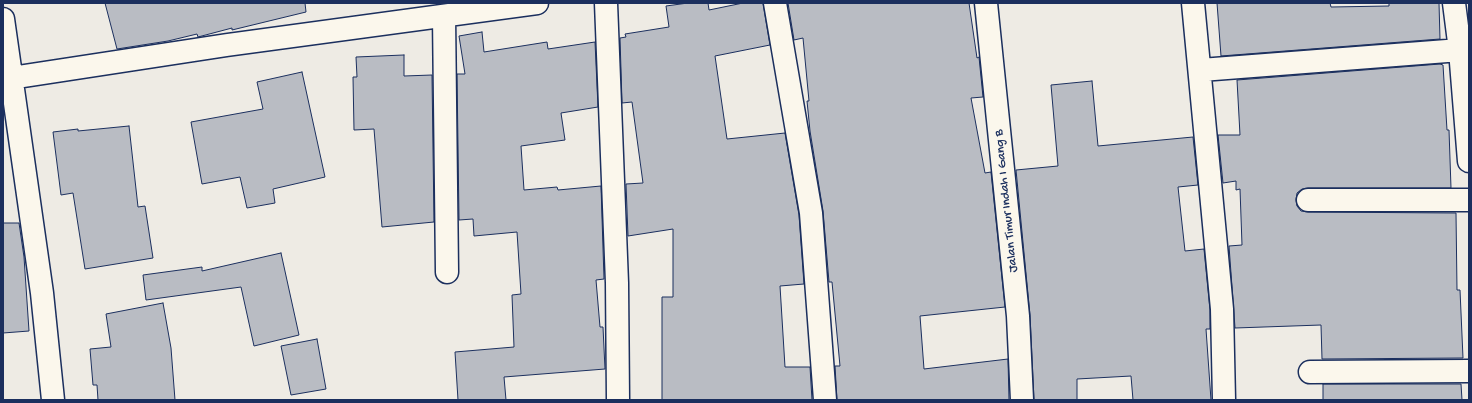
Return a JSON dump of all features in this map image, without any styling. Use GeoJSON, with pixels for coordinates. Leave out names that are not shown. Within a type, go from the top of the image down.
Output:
{"type":"FeatureCollection","features":[{"type":"Feature","properties":{"kind":"street"},"geometry":{"type":"LineString","coordinates":[[11,78],[227,45],[537,3]]}},
{"type":"Feature","properties":{"kind":"street"},"geometry":{"type":"LineString","coordinates":[[606,3],[617,283],[618,400]]}},
{"type":"Feature","properties":{"kind":"street"},"geometry":{"type":"LineString","coordinates":[[775,3],[811,213],[825,400]]}},
{"type":"Feature","properties":{"kind":"street","name":"Jalan Timur Indah I Gang B"},"geometry":{"type":"LineString","coordinates":[[986,3],[1018,316],[1022,400]]}},
{"type":"Feature","properties":{"kind":"street"},"geometry":{"type":"LineString","coordinates":[[1193,3],[1201,70],[1222,309],[1224,400]]}},
{"type":"Feature","properties":{"kind":"street"},"geometry":{"type":"LineString","coordinates":[[1454,3],[1460,50],[1469,161]]}},
{"type":"Feature","properties":{"kind":"street"},"geometry":{"type":"LineString","coordinates":[[444,16],[447,272]]}},
{"type":"Feature","properties":{"kind":"street"},"geometry":{"type":"LineString","coordinates":[[3,19],[42,293],[53,400]]}},
{"type":"Feature","properties":{"kind":"street"},"geometry":{"type":"LineString","coordinates":[[1201,70],[1460,50]]}},
{"type":"Feature","properties":{"kind":"street"},"geometry":{"type":"LineString","coordinates":[[1308,200],[1469,200]]}},
{"type":"Feature","properties":{"kind":"street"},"geometry":{"type":"LineString","coordinates":[[1310,372],[1469,370]]}},
{"type":"Feature","properties":{"kind":"building"},"geometry":{"type":"Polygon","coordinates":[[[105,3],[305,3],[306,12],[198,37],[197,34],[168,41],[117,49],[105,3]]]}},
{"type":"Feature","properties":{"kind":"building"},"geometry":{"type":"Polygon","coordinates":[[[688,3],[708,3],[709,10],[743,3],[763,3],[770,45],[715,56],[727,139],[785,133],[799,215],[804,284],[780,286],[785,367],[810,367],[812,400],[662,400],[662,297],[673,297],[673,229],[628,236],[626,184],[643,183],[632,102],[622,103],[620,38],[626,37],[625,34],[669,27],[666,6],[688,3]]]}},
{"type":"Feature","properties":{"kind":"building"},"geometry":{"type":"Polygon","coordinates":[[[788,3],[969,3],[977,58],[979,57],[983,97],[971,98],[985,173],[991,172],[1005,307],[920,316],[924,369],[1008,359],[1009,400],[837,400],[835,366],[840,366],[832,282],[829,282],[823,211],[810,131],[807,101],[809,101],[803,38],[794,40],[788,3]]]}},
{"type":"Feature","properties":{"kind":"building"},"geometry":{"type":"Polygon","coordinates":[[[1217,3],[1330,3],[1331,7],[1389,6],[1389,3],[1439,3],[1440,39],[1221,56],[1217,3]]]}},
{"type":"Feature","properties":{"kind":"building"},"geometry":{"type":"Polygon","coordinates":[[[482,32],[484,52],[547,42],[548,49],[595,42],[598,107],[561,113],[565,140],[521,146],[524,190],[557,187],[558,190],[601,186],[604,279],[596,280],[600,327],[603,327],[605,369],[504,377],[506,400],[458,400],[455,352],[514,347],[512,295],[521,294],[517,232],[474,236],[473,219],[459,220],[457,74],[465,74],[459,36],[482,32]]]}},
{"type":"Feature","properties":{"kind":"building"},"geometry":{"type":"Polygon","coordinates":[[[404,55],[404,76],[432,75],[434,222],[382,227],[374,129],[354,130],[353,77],[357,77],[356,57],[404,55]]]}},
{"type":"Feature","properties":{"kind":"building"},"geometry":{"type":"Polygon","coordinates":[[[1440,64],[1443,65],[1447,130],[1449,130],[1451,188],[1308,188],[1302,189],[1297,193],[1296,200],[1297,206],[1301,211],[1308,212],[1456,213],[1457,290],[1460,290],[1463,358],[1322,359],[1321,325],[1235,328],[1229,246],[1242,245],[1240,189],[1236,190],[1236,181],[1223,183],[1218,135],[1240,135],[1237,80],[1440,64]]]}},
{"type":"Feature","properties":{"kind":"building"},"geometry":{"type":"Polygon","coordinates":[[[302,72],[325,177],[273,189],[275,203],[247,208],[240,177],[202,184],[191,122],[263,109],[257,82],[302,72]]]}},
{"type":"Feature","properties":{"kind":"building"},"geometry":{"type":"Polygon","coordinates":[[[1092,81],[1098,146],[1193,137],[1198,185],[1178,187],[1185,251],[1204,249],[1210,310],[1210,329],[1206,329],[1211,400],[1133,400],[1131,376],[1077,379],[1077,400],[1034,400],[1030,315],[1016,170],[1058,166],[1051,85],[1092,81]]]}},
{"type":"Feature","properties":{"kind":"building"},"geometry":{"type":"Polygon","coordinates":[[[129,126],[138,207],[145,206],[153,258],[85,269],[73,193],[61,195],[53,132],[129,126]]]}},
{"type":"Feature","properties":{"kind":"building"},"geometry":{"type":"Polygon","coordinates":[[[3,223],[19,223],[24,257],[29,331],[3,333],[3,223]]]}},
{"type":"Feature","properties":{"kind":"building"},"geometry":{"type":"Polygon","coordinates":[[[281,253],[299,335],[254,346],[241,287],[146,300],[143,275],[202,267],[202,271],[281,253]]]}},
{"type":"Feature","properties":{"kind":"building"},"geometry":{"type":"Polygon","coordinates":[[[163,303],[171,348],[175,400],[98,400],[97,385],[93,385],[90,349],[111,347],[106,314],[163,303]]]}},
{"type":"Feature","properties":{"kind":"building"},"geometry":{"type":"Polygon","coordinates":[[[317,339],[326,389],[291,395],[281,346],[317,339]]]}},
{"type":"Feature","properties":{"kind":"building"},"geometry":{"type":"Polygon","coordinates":[[[1323,384],[1461,384],[1462,400],[1323,400],[1323,384]]]}}]}
